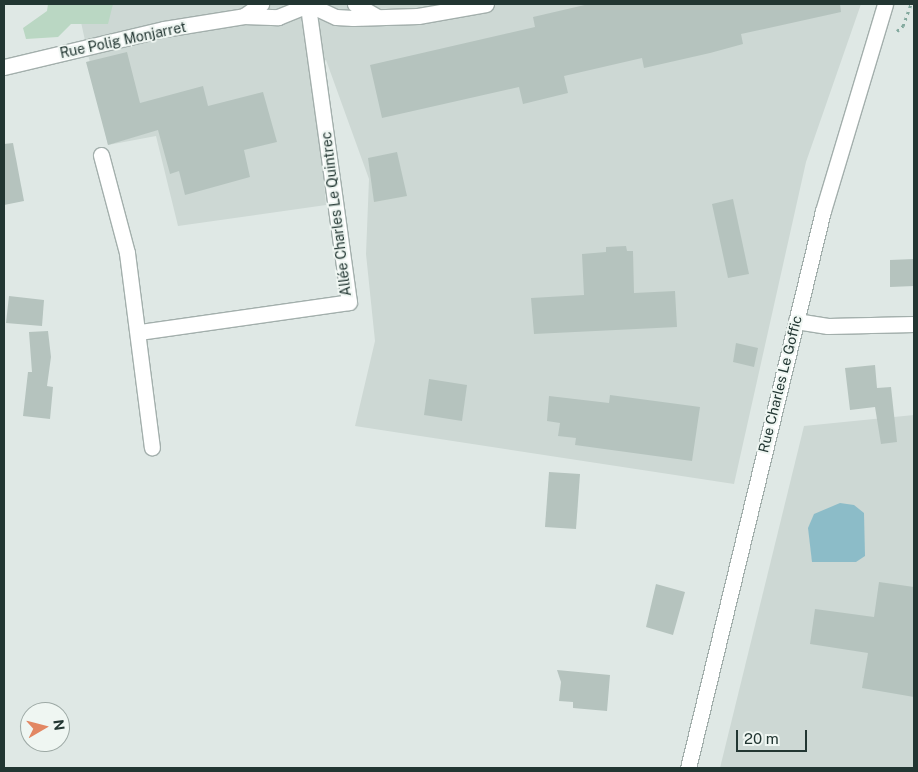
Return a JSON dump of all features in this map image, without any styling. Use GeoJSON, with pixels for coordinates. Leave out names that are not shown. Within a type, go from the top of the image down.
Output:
{"type":"FeatureCollection","features":[{"type":"Feature","properties":{"kind":"street","name":"Rue Polig Monjarret"},"geometry":{"type":"LineString","coordinates":[[244,16],[261,4]]}},
{"type":"Feature","properties":{"kind":"street"},"geometry":{"type":"LineString","coordinates":[[355,4],[376,16]]}},
{"type":"Feature","properties":{"kind":"street"},"geometry":{"type":"LineString","coordinates":[[305,6],[336,17],[418,16],[486,4]]}},
{"type":"Feature","properties":{"kind":"street","name":"Rue Charles Le Goffic"},"geometry":{"type":"LineString","coordinates":[[688,768],[796,321],[842,140],[885,4]]}},
{"type":"Feature","properties":{"kind":"street","name":"Rue Polig Monjarret"},"geometry":{"type":"LineString","coordinates":[[4,67],[109,41],[244,16],[278,17],[305,6]]}},
{"type":"Feature","properties":{"kind":"street","name":"Allée Charles Le Quintrec"},"geometry":{"type":"LineString","coordinates":[[139,332],[349,302],[305,6]]}},
{"type":"Feature","properties":{"kind":"street"},"geometry":{"type":"LineString","coordinates":[[100,154],[127,253],[139,332],[152,447]]}},
{"type":"Feature","properties":{"kind":"street"},"geometry":{"type":"LineString","coordinates":[[796,321],[828,326],[914,324]]}},
{"type":"Feature","properties":{"kind":"shaded area"},"geometry":{"type":"Polygon","coordinates":[[[77,4],[861,4],[806,162],[734,484],[355,426],[375,341],[366,254],[369,179],[326,60],[314,64],[326,205],[178,226],[156,136],[108,145],[77,4]]]}},
{"type":"Feature","properties":{"kind":"shaded area"},"geometry":{"type":"Polygon","coordinates":[[[914,415],[914,768],[720,768],[804,426],[914,415]]]}},
{"type":"Feature","properties":{"kind":"green space"},"geometry":{"type":"Polygon","coordinates":[[[48,4],[113,4],[108,24],[71,24],[58,37],[26,39],[23,28],[47,11],[48,4]]]}},
{"type":"Feature","properties":{"kind":"water"},"geometry":{"type":"Polygon","coordinates":[[[840,503],[854,505],[864,513],[865,556],[856,562],[812,562],[808,528],[814,514],[840,503]]]}},
{"type":"Feature","properties":{"kind":"building"},"geometry":{"type":"Polygon","coordinates":[[[589,4],[840,4],[841,12],[741,34],[743,44],[710,53],[644,68],[642,58],[564,76],[568,93],[523,104],[519,87],[382,118],[370,65],[535,27],[533,17],[589,4]]]}},
{"type":"Feature","properties":{"kind":"building"},"geometry":{"type":"Polygon","coordinates":[[[127,52],[140,103],[203,86],[208,106],[263,92],[277,142],[244,150],[250,177],[185,195],[179,171],[170,174],[158,130],[108,145],[86,62],[127,52]]]}},
{"type":"Feature","properties":{"kind":"building"},"geometry":{"type":"Polygon","coordinates":[[[13,143],[24,201],[4,205],[4,144],[13,143]]]}},
{"type":"Feature","properties":{"kind":"building"},"geometry":{"type":"Polygon","coordinates":[[[397,152],[407,196],[374,202],[368,158],[397,152]]]}},
{"type":"Feature","properties":{"kind":"building"},"geometry":{"type":"Polygon","coordinates":[[[733,199],[749,274],[728,278],[712,204],[733,199]]]}},
{"type":"Feature","properties":{"kind":"building"},"geometry":{"type":"Polygon","coordinates":[[[626,246],[627,251],[633,251],[634,293],[675,291],[677,327],[534,334],[531,298],[584,295],[582,254],[606,252],[606,247],[626,246]]]}},
{"type":"Feature","properties":{"kind":"building"},"geometry":{"type":"Polygon","coordinates":[[[914,259],[914,286],[890,287],[890,260],[914,259]]]}},
{"type":"Feature","properties":{"kind":"building"},"geometry":{"type":"Polygon","coordinates":[[[9,296],[44,300],[42,326],[6,323],[9,296]]]}},
{"type":"Feature","properties":{"kind":"building"},"geometry":{"type":"Polygon","coordinates":[[[48,331],[51,357],[47,386],[53,387],[50,419],[23,416],[28,372],[32,372],[29,332],[48,331]]]}},
{"type":"Feature","properties":{"kind":"building"},"geometry":{"type":"Polygon","coordinates":[[[736,343],[758,348],[754,367],[733,362],[736,343]]]}},
{"type":"Feature","properties":{"kind":"building"},"geometry":{"type":"Polygon","coordinates":[[[875,365],[877,388],[891,387],[897,442],[881,444],[875,407],[850,410],[845,368],[875,365]]]}},
{"type":"Feature","properties":{"kind":"building"},"geometry":{"type":"Polygon","coordinates":[[[429,379],[467,385],[462,421],[424,415],[429,379]]]}},
{"type":"Feature","properties":{"kind":"building"},"geometry":{"type":"Polygon","coordinates":[[[610,395],[700,407],[692,461],[575,445],[576,438],[558,436],[560,423],[547,421],[549,396],[609,403],[610,395]]]}},
{"type":"Feature","properties":{"kind":"building"},"geometry":{"type":"Polygon","coordinates":[[[549,472],[580,474],[576,529],[545,527],[549,472]]]}},
{"type":"Feature","properties":{"kind":"building"},"geometry":{"type":"Polygon","coordinates":[[[879,582],[914,587],[914,697],[862,688],[868,653],[810,644],[815,609],[874,617],[879,582]]]}},
{"type":"Feature","properties":{"kind":"building"},"geometry":{"type":"Polygon","coordinates":[[[656,584],[685,592],[673,635],[646,627],[656,584]]]}},
{"type":"Feature","properties":{"kind":"building"},"geometry":{"type":"Polygon","coordinates":[[[557,670],[610,675],[607,711],[573,708],[573,702],[559,701],[561,682],[557,670]]]}}]}
